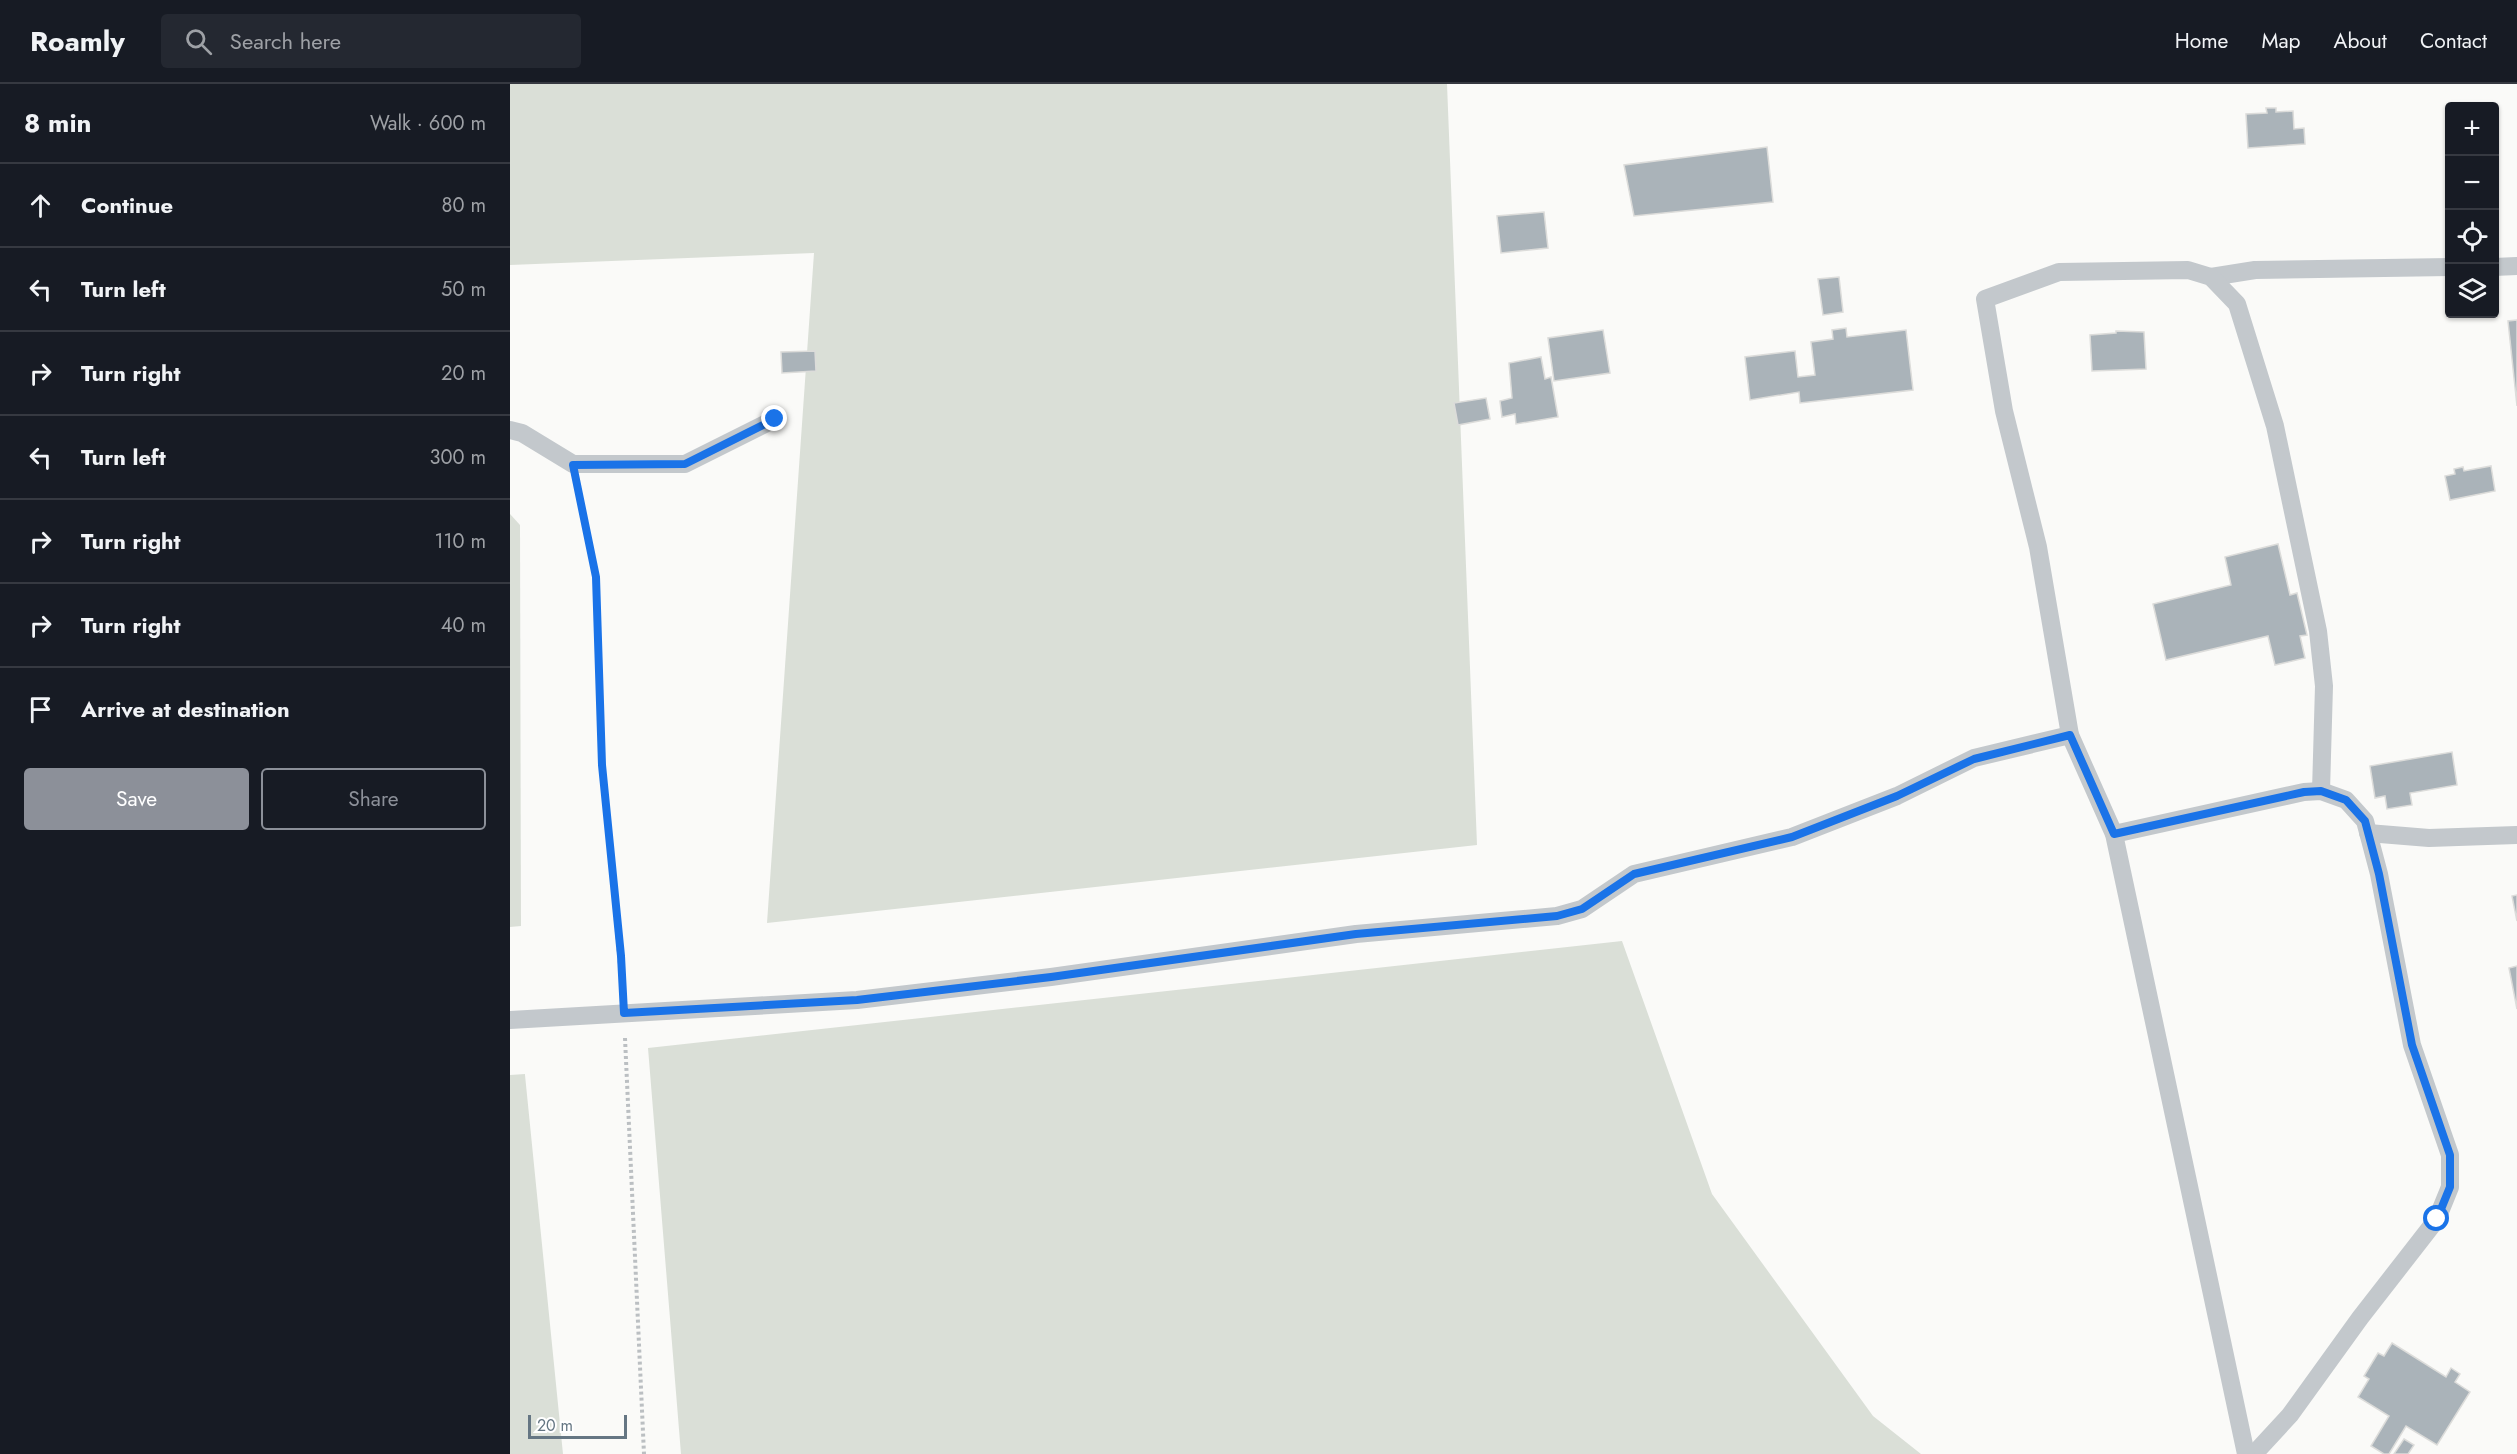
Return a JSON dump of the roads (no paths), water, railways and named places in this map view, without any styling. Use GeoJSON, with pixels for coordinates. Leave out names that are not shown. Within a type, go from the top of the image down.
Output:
{"type":"FeatureCollection","features":[{"type":"Feature","properties":{"kind":"lane"},"geometry":{"type":"LineString","coordinates":[[2246,1454],[2114,834],[2070,735],[2038,547],[2004,411],[1985,299],[2060,272],[2188,270],[2211,277],[2255,270],[2445,267]]}},
{"type":"Feature","properties":{"kind":"lane"},"geometry":{"type":"LineString","coordinates":[[2499,267],[2517,267]]}},
{"type":"Feature","properties":{"kind":"lane"},"geometry":{"type":"LineString","coordinates":[[2211,277],[2237,304],[2275,426],[2318,631],[2324,686],[2321,791]]}},
{"type":"Feature","properties":{"kind":"lane"},"geometry":{"type":"LineString","coordinates":[[510,430],[522,433],[573,465],[685,464],[775,419]]}},
{"type":"Feature","properties":{"kind":"lane"},"geometry":{"type":"LineString","coordinates":[[510,1020],[857,1000],[1051,977],[1356,934],[1557,916],[1582,909],[1634,874],[1792,837],[1897,796],[1974,759],[2070,735]]}},
{"type":"Feature","properties":{"kind":"lane"},"geometry":{"type":"LineString","coordinates":[[2114,834],[2304,792],[2321,791],[2346,800],[2365,821],[2379,874],[2412,1045],[2450,1155],[2450,1187],[2437,1219],[2360,1318],[2290,1415],[2254,1454]]}},
{"type":"Feature","properties":{"kind":"lane"},"geometry":{"type":"LineString","coordinates":[[2368,833],[2429,838],[2517,835]]}}]}
